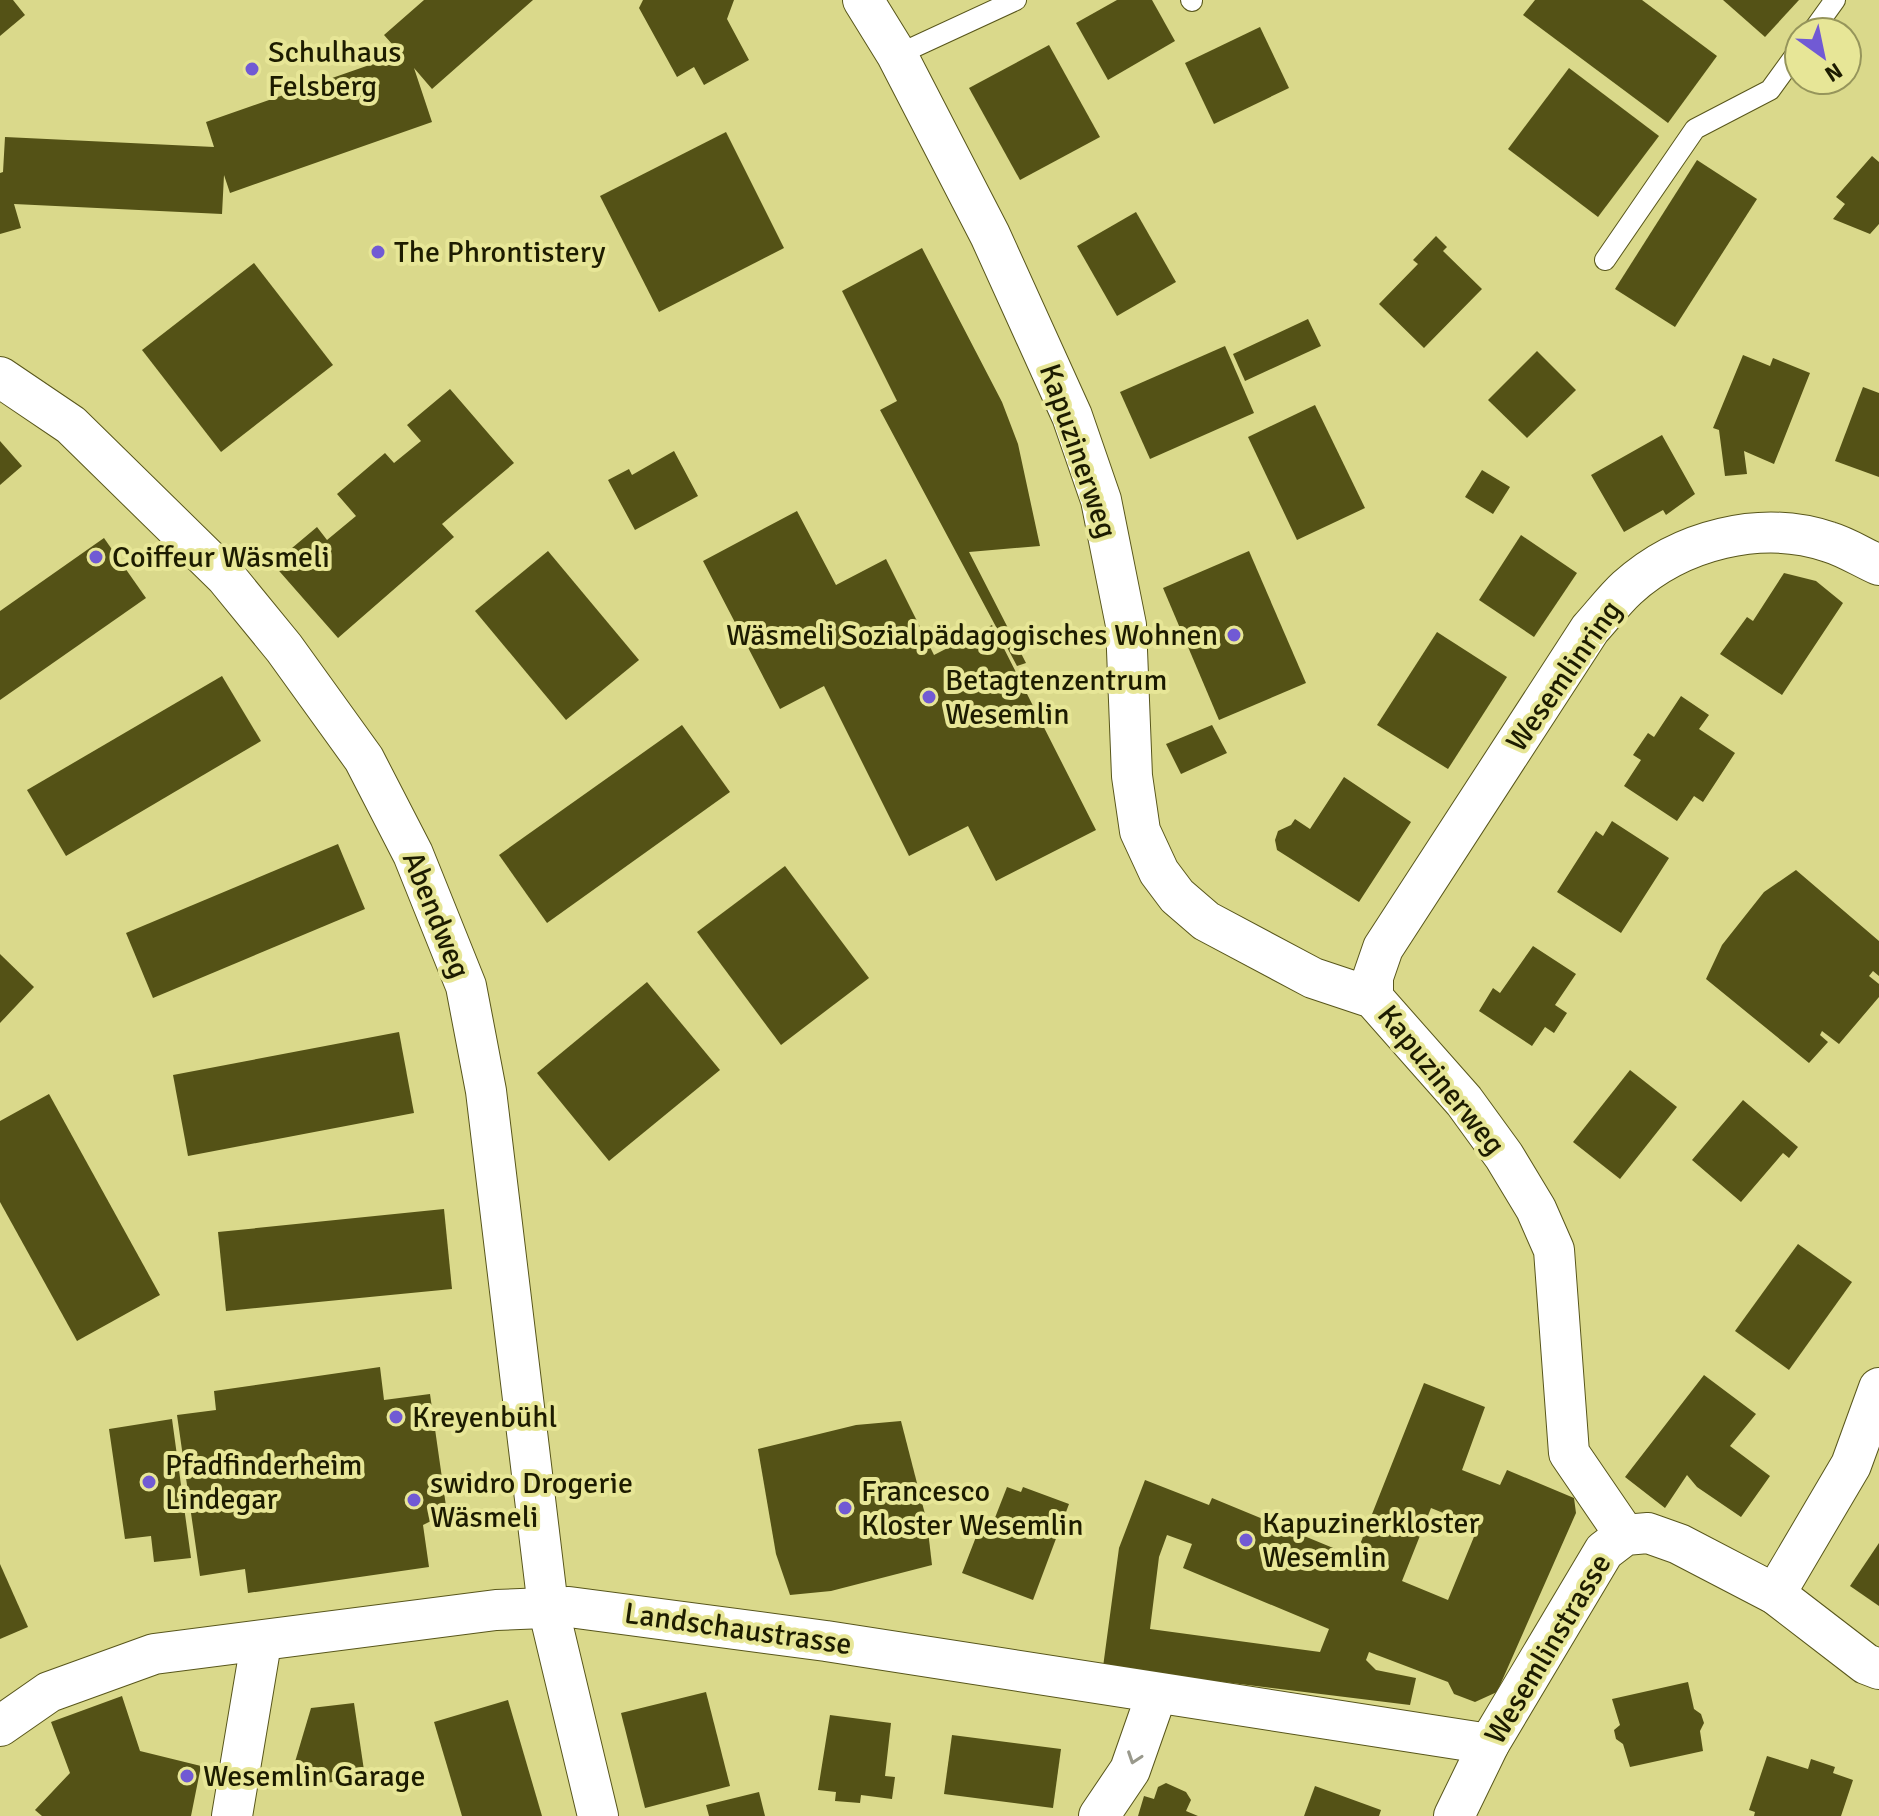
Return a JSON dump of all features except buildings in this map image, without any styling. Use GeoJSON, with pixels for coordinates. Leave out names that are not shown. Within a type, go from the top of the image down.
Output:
{"type":"FeatureCollection","features":[{"type":"Feature","properties":{"kind":"street","name":"Kapuzinerweg"},"geometry":{"type":"LineString","coordinates":[[863,0],[897,55],[997,249],[1072,416],[1101,500],[1126,625],[1132,776],[1140,831],[1159,872],[1177,896],[1206,921],[1313,978],[1373,998],[1464,1101],[1504,1156],[1536,1209],[1554,1250],[1569,1453],[1625,1535]]}},
{"type":"Feature","properties":{"kind":"street","name":"Abendweg"},"geometry":{"type":"LineString","coordinates":[[0,377],[71,425],[137,486],[226,577],[284,648],[364,759],[413,854],[466,986],[486,1091],[548,1607],[598,1816]]}},
{"type":"Feature","properties":{"kind":"street","name":"Wesemlinring"},"geometry":{"type":"LineString","coordinates":[[1373,998],[1373,977],[1383,948],[1590,629],[1628,587],[1693,548],[1726,537],[1775,531],[1828,542],[1879,565]]}},
{"type":"Feature","properties":{"kind":"street"},"geometry":{"type":"LineString","coordinates":[[1775,1594],[1851,1465],[1879,1388]]}},
{"type":"Feature","properties":{"kind":"street","name":"Wesemlinstrasse"},"geometry":{"type":"LineString","coordinates":[[1454,1816],[1489,1744],[1604,1551],[1625,1535],[1648,1533],[1679,1544],[1775,1594],[1866,1664],[1879,1669]]}},
{"type":"Feature","properties":{"kind":"street","name":"Landschaustrasse"},"geometry":{"type":"LineString","coordinates":[[0,1726],[49,1692],[154,1654],[261,1643],[496,1610],[548,1607],[620,1611],[1489,1744]]}},
{"type":"Feature","properties":{"kind":"street"},"geometry":{"type":"LineString","coordinates":[[232,1816],[261,1643]]}},
{"type":"Feature","properties":{"kind":"street"},"geometry":{"type":"LineString","coordinates":[[1099,1816],[1130,1770],[1157,1693]]}},
{"type":"Feature","properties":{"kind":"lane"},"geometry":{"type":"LineString","coordinates":[[897,55],[1016,0]]}},
{"type":"Feature","properties":{"kind":"lane"},"geometry":{"type":"LineString","coordinates":[[1605,260],[1695,129],[1770,90],[1783,72]]}},
{"type":"Feature","properties":{"kind":"place","name":"Schulhaus Felsberg"},"geometry":{"type":"Point","coordinates":[252,69]}},
{"type":"Feature","properties":{"kind":"place","name":"The Phrontistery"},"geometry":{"type":"Point","coordinates":[378,252]}},
{"type":"Feature","properties":{"kind":"place","name":"Coiffeur Wäsmeli"},"geometry":{"type":"Point","coordinates":[96,557]}},
{"type":"Feature","properties":{"kind":"place","name":"Wäsmeli Sozialpädagogisches Wohnen"},"geometry":{"type":"Point","coordinates":[1234,635]}},
{"type":"Feature","properties":{"kind":"place","name":"Betagtenzentrum Wesemlin"},"geometry":{"type":"Point","coordinates":[929,697]}},
{"type":"Feature","properties":{"kind":"place","name":"Kreyenbühl"},"geometry":{"type":"Point","coordinates":[396,1417]}},
{"type":"Feature","properties":{"kind":"place","name":"Pfadfinderheim Lindegar"},"geometry":{"type":"Point","coordinates":[149,1482]}},
{"type":"Feature","properties":{"kind":"place","name":"swidro Drogerie Wäsmeli"},"geometry":{"type":"Point","coordinates":[414,1500]}},
{"type":"Feature","properties":{"kind":"place","name":"Francesco Kloster Wesemlin"},"geometry":{"type":"Point","coordinates":[845,1508]}},
{"type":"Feature","properties":{"kind":"place","name":"Kapuzinerkloster Wesemlin"},"geometry":{"type":"Point","coordinates":[1246,1540]}},
{"type":"Feature","properties":{"kind":"place","name":"Wesemlin Garage"},"geometry":{"type":"Point","coordinates":[187,1776]}}]}
